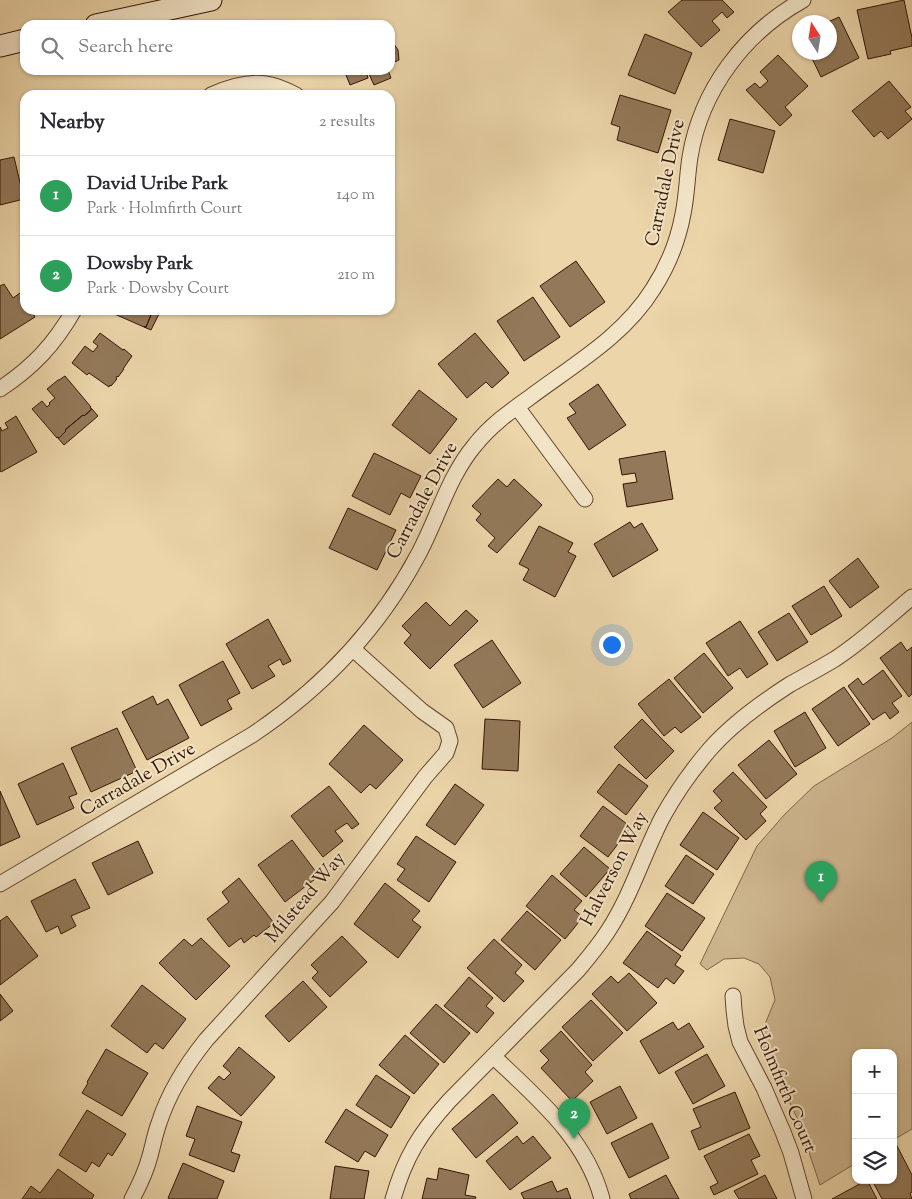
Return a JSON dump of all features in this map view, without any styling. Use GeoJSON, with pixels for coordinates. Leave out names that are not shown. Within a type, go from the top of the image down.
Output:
{"type":"FeatureCollection","features":[{"type":"Feature","properties":{"kind":"street"},"geometry":{"type":"LineString","coordinates":[[119,20],[211,0]]}},
{"type":"Feature","properties":{"kind":"street","name":"Carradale Drive"},"geometry":{"type":"LineString","coordinates":[[0,884],[224,753],[258,731],[319,683],[353,649],[389,603],[414,563],[447,489],[474,445],[486,432],[516,407],[618,332],[647,299],[668,262],[675,244],[684,212],[693,140],[703,109],[729,64],[753,36],[803,0]]}},
{"type":"Feature","properties":{"kind":"street"},"geometry":{"type":"LineString","coordinates":[[0,46],[20,41]]}},
{"type":"Feature","properties":{"kind":"street"},"geometry":{"type":"LineString","coordinates":[[224,90],[235,86],[264,83],[287,90]]}},
{"type":"Feature","properties":{"kind":"street"},"geometry":{"type":"LineString","coordinates":[[0,389],[28,369],[45,352],[71,315]]}},
{"type":"Feature","properties":{"kind":"street"},"geometry":{"type":"LineString","coordinates":[[516,407],[585,499]]}},
{"type":"Feature","properties":{"kind":"street","name":"Halverson Way"},"geometry":{"type":"LineString","coordinates":[[393,1199],[412,1148],[422,1133],[449,1101],[578,970],[595,950],[620,910],[662,818],[682,786],[710,750],[748,714],[790,685],[836,658],[912,597]]}},
{"type":"Feature","properties":{"kind":"street","name":"Milstead Way"},"geometry":{"type":"LineString","coordinates":[[132,1199],[144,1173],[166,1103],[173,1088],[195,1054],[332,902],[426,776],[446,753],[450,740],[446,728],[422,711],[353,649]]}},
{"type":"Feature","properties":{"kind":"street","name":"Holmfirth Court"},"geometry":{"type":"LineString","coordinates":[[733,996],[736,1026],[740,1042],[764,1088],[783,1132],[804,1199]]}},
{"type":"Feature","properties":{"kind":"street"},"geometry":{"type":"LineString","coordinates":[[493,1056],[552,1112],[568,1132],[592,1170],[602,1199]]}},
{"type":"Feature","properties":{"kind":"shaded area"},"geometry":{"type":"Polygon","coordinates":[[[912,722],[912,1129],[897,1138],[897,1049],[852,1049],[852,1165],[820,1185],[798,1120],[763,1046],[763,1029],[775,1000],[770,977],[759,964],[744,958],[724,959],[707,970],[700,964],[757,846],[785,814],[814,786],[892,738],[912,722]]]}},
{"type":"Feature","properties":{"kind":"building"},"geometry":{"type":"Polygon","coordinates":[[[682,0],[722,0],[734,12],[727,18],[722,12],[712,21],[720,30],[701,47],[668,12],[682,0]]]}},
{"type":"Feature","properties":{"kind":"building"},"geometry":{"type":"Polygon","coordinates":[[[904,0],[912,46],[890,51],[891,54],[868,59],[857,10],[904,0]]]}},
{"type":"Feature","properties":{"kind":"building"},"geometry":{"type":"Polygon","coordinates":[[[839,17],[859,58],[821,77],[813,60],[837,60],[837,18],[839,17]]]}},
{"type":"Feature","properties":{"kind":"building"},"geometry":{"type":"Polygon","coordinates":[[[645,34],[692,53],[675,94],[628,75],[645,34]]]}},
{"type":"Feature","properties":{"kind":"building"},"geometry":{"type":"Polygon","coordinates":[[[395,46],[398,50],[399,60],[395,62],[395,46]]]}},
{"type":"Feature","properties":{"kind":"building"},"geometry":{"type":"Polygon","coordinates":[[[778,55],[808,86],[785,107],[792,115],[780,126],[746,90],[755,83],[760,88],[768,81],[760,72],[778,55]]]}},
{"type":"Feature","properties":{"kind":"building"},"geometry":{"type":"Polygon","coordinates":[[[346,75],[367,75],[368,78],[350,85],[346,75]]]}},
{"type":"Feature","properties":{"kind":"building"},"geometry":{"type":"Polygon","coordinates":[[[369,75],[390,75],[391,78],[374,85],[369,75]]]}},
{"type":"Feature","properties":{"kind":"building"},"geometry":{"type":"Polygon","coordinates":[[[889,81],[911,107],[905,111],[912,119],[888,139],[881,131],[874,137],[852,111],[889,81]]]}},
{"type":"Feature","properties":{"kind":"building"},"geometry":{"type":"Polygon","coordinates":[[[620,95],[671,110],[658,153],[617,140],[620,127],[611,124],[620,95]]]}},
{"type":"Feature","properties":{"kind":"building"},"geometry":{"type":"Polygon","coordinates":[[[730,119],[775,131],[763,173],[718,160],[730,119]]]}},
{"type":"Feature","properties":{"kind":"building"},"geometry":{"type":"Polygon","coordinates":[[[14,157],[20,182],[20,200],[0,205],[0,160],[14,157]]]}},
{"type":"Feature","properties":{"kind":"building"},"geometry":{"type":"Polygon","coordinates":[[[576,261],[605,302],[570,327],[540,286],[576,261]]]}},
{"type":"Feature","properties":{"kind":"building"},"geometry":{"type":"Polygon","coordinates":[[[4,284],[13,298],[20,293],[20,315],[34,315],[35,317],[0,339],[0,286],[4,284]]]}},
{"type":"Feature","properties":{"kind":"building"},"geometry":{"type":"Polygon","coordinates":[[[533,297],[560,337],[524,361],[497,321],[533,297]]]}},
{"type":"Feature","properties":{"kind":"building"},"geometry":{"type":"Polygon","coordinates":[[[117,315],[151,315],[146,327],[117,315]]]}},
{"type":"Feature","properties":{"kind":"building"},"geometry":{"type":"Polygon","coordinates":[[[151,315],[158,315],[151,330],[144,327],[146,327],[151,315]]]}},
{"type":"Feature","properties":{"kind":"building"},"geometry":{"type":"Polygon","coordinates":[[[100,333],[132,356],[117,376],[117,379],[109,387],[89,373],[87,375],[72,363],[85,346],[93,352],[98,346],[93,342],[100,333]]]}},
{"type":"Feature","properties":{"kind":"building"},"geometry":{"type":"Polygon","coordinates":[[[475,333],[509,373],[492,388],[486,382],[467,398],[438,364],[475,333]]]}},
{"type":"Feature","properties":{"kind":"building"},"geometry":{"type":"Polygon","coordinates":[[[65,376],[92,409],[57,438],[32,409],[42,401],[47,407],[50,404],[55,398],[47,389],[65,376]]]}},
{"type":"Feature","properties":{"kind":"building"},"geometry":{"type":"Polygon","coordinates":[[[598,384],[626,425],[589,450],[567,418],[576,413],[569,404],[598,384]]]}},
{"type":"Feature","properties":{"kind":"building"},"geometry":{"type":"Polygon","coordinates":[[[419,390],[457,419],[430,454],[392,425],[419,390]]]}},
{"type":"Feature","properties":{"kind":"building"},"geometry":{"type":"Polygon","coordinates":[[[92,409],[98,416],[64,445],[57,437],[59,438],[65,430],[92,409]]]}},
{"type":"Feature","properties":{"kind":"building"},"geometry":{"type":"Polygon","coordinates":[[[16,416],[37,452],[1,472],[0,427],[2,431],[8,428],[5,423],[16,416]]]}},
{"type":"Feature","properties":{"kind":"building"},"geometry":{"type":"Polygon","coordinates":[[[665,451],[673,499],[627,507],[623,484],[637,482],[635,473],[622,475],[619,459],[665,451]]]}},
{"type":"Feature","properties":{"kind":"building"},"geometry":{"type":"Polygon","coordinates":[[[374,453],[421,476],[410,498],[401,493],[390,515],[352,496],[374,453]]]}},
{"type":"Feature","properties":{"kind":"building"},"geometry":{"type":"Polygon","coordinates":[[[498,479],[507,487],[514,479],[542,505],[497,553],[488,546],[495,538],[476,520],[481,514],[472,506],[498,479]]]}},
{"type":"Feature","properties":{"kind":"building"},"geometry":{"type":"Polygon","coordinates":[[[348,508],[396,530],[377,570],[329,548],[348,508]]]}},
{"type":"Feature","properties":{"kind":"building"},"geometry":{"type":"Polygon","coordinates":[[[630,522],[634,528],[642,523],[658,550],[613,577],[594,544],[630,522]]]}},
{"type":"Feature","properties":{"kind":"building"},"geometry":{"type":"Polygon","coordinates":[[[539,526],[573,543],[568,552],[576,556],[555,597],[523,580],[529,569],[519,564],[539,526]]]}},
{"type":"Feature","properties":{"kind":"building"},"geometry":{"type":"Polygon","coordinates":[[[858,558],[879,587],[850,608],[829,581],[858,558]]]}},
{"type":"Feature","properties":{"kind":"building"},"geometry":{"type":"Polygon","coordinates":[[[824,586],[842,616],[811,635],[792,606],[824,586]]]}},
{"type":"Feature","properties":{"kind":"building"},"geometry":{"type":"Polygon","coordinates":[[[426,602],[450,626],[466,610],[478,621],[430,669],[404,643],[411,635],[402,626],[426,602]]]}},
{"type":"Feature","properties":{"kind":"building"},"geometry":{"type":"Polygon","coordinates":[[[789,613],[808,642],[777,661],[758,632],[789,613]]]}},
{"type":"Feature","properties":{"kind":"building"},"geometry":{"type":"Polygon","coordinates":[[[268,619],[291,661],[283,665],[280,659],[268,666],[275,676],[252,689],[226,644],[268,619]]]}},
{"type":"Feature","properties":{"kind":"building"},"geometry":{"type":"Polygon","coordinates":[[[740,621],[768,664],[747,678],[740,668],[728,676],[706,643],[740,621]]]}},
{"type":"Feature","properties":{"kind":"building"},"geometry":{"type":"Polygon","coordinates":[[[492,640],[521,683],[483,708],[454,665],[492,640]]]}},
{"type":"Feature","properties":{"kind":"building"},"geometry":{"type":"Polygon","coordinates":[[[901,642],[907,651],[912,647],[912,694],[909,697],[880,658],[901,642]]]}},
{"type":"Feature","properties":{"kind":"building"},"geometry":{"type":"Polygon","coordinates":[[[704,653],[733,688],[703,713],[674,678],[704,653]]]}},
{"type":"Feature","properties":{"kind":"building"},"geometry":{"type":"Polygon","coordinates":[[[223,661],[240,693],[227,700],[232,709],[201,726],[179,685],[223,661]]]}},
{"type":"Feature","properties":{"kind":"building"},"geometry":{"type":"Polygon","coordinates":[[[883,670],[902,696],[892,703],[899,712],[890,719],[885,712],[873,720],[848,686],[858,678],[863,685],[883,670]]]}},
{"type":"Feature","properties":{"kind":"building"},"geometry":{"type":"Polygon","coordinates":[[[669,679],[701,717],[681,733],[675,727],[664,736],[638,704],[669,679]]]}},
{"type":"Feature","properties":{"kind":"building"},"geometry":{"type":"Polygon","coordinates":[[[844,687],[870,724],[838,746],[812,709],[844,687]]]}},
{"type":"Feature","properties":{"kind":"building"},"geometry":{"type":"Polygon","coordinates":[[[153,696],[157,705],[168,699],[189,738],[147,760],[122,712],[153,696]]]}},
{"type":"Feature","properties":{"kind":"building"},"geometry":{"type":"Polygon","coordinates":[[[805,712],[826,748],[795,767],[774,731],[805,712]]]}},
{"type":"Feature","properties":{"kind":"building"},"geometry":{"type":"Polygon","coordinates":[[[485,719],[520,721],[518,771],[482,769],[485,719]]]}},
{"type":"Feature","properties":{"kind":"building"},"geometry":{"type":"Polygon","coordinates":[[[642,719],[674,751],[646,779],[614,747],[642,719]]]}},
{"type":"Feature","properties":{"kind":"building"},"geometry":{"type":"Polygon","coordinates":[[[364,725],[403,760],[376,789],[370,784],[361,793],[329,764],[364,725]]]}},
{"type":"Feature","properties":{"kind":"building"},"geometry":{"type":"Polygon","coordinates":[[[117,728],[137,771],[91,792],[71,748],[117,728]]]}},
{"type":"Feature","properties":{"kind":"building"},"geometry":{"type":"Polygon","coordinates":[[[769,740],[797,774],[766,799],[738,765],[769,740]]]}},
{"type":"Feature","properties":{"kind":"building"},"geometry":{"type":"Polygon","coordinates":[[[63,763],[77,794],[69,797],[74,808],[37,825],[18,784],[63,763]]]}},
{"type":"Feature","properties":{"kind":"building"},"geometry":{"type":"Polygon","coordinates":[[[619,764],[648,786],[626,815],[597,792],[619,764]]]}},
{"type":"Feature","properties":{"kind":"building"},"geometry":{"type":"Polygon","coordinates":[[[733,772],[767,807],[760,814],[766,821],[746,840],[714,808],[722,801],[713,791],[733,772]]]}},
{"type":"Feature","properties":{"kind":"building"},"geometry":{"type":"Polygon","coordinates":[[[455,784],[484,805],[455,845],[426,825],[455,784]]]}},
{"type":"Feature","properties":{"kind":"building"},"geometry":{"type":"Polygon","coordinates":[[[329,786],[359,824],[352,829],[347,823],[335,831],[343,841],[323,857],[291,816],[329,786]]]}},
{"type":"Feature","properties":{"kind":"building"},"geometry":{"type":"Polygon","coordinates":[[[0,791],[20,837],[0,846],[0,791]]]}},
{"type":"Feature","properties":{"kind":"building"},"geometry":{"type":"Polygon","coordinates":[[[603,806],[631,827],[608,857],[580,836],[603,806]]]}},
{"type":"Feature","properties":{"kind":"building"},"geometry":{"type":"Polygon","coordinates":[[[703,812],[739,838],[717,870],[680,845],[703,812]]]}},
{"type":"Feature","properties":{"kind":"building"},"geometry":{"type":"Polygon","coordinates":[[[416,836],[456,862],[429,902],[397,880],[405,869],[397,864],[416,836]]]}},
{"type":"Feature","properties":{"kind":"building"},"geometry":{"type":"Polygon","coordinates":[[[292,840],[319,876],[285,902],[258,865],[292,840]]]}},
{"type":"Feature","properties":{"kind":"building"},"geometry":{"type":"Polygon","coordinates":[[[138,841],[153,873],[108,895],[92,863],[138,841]]]}},
{"type":"Feature","properties":{"kind":"building"},"geometry":{"type":"Polygon","coordinates":[[[584,847],[610,869],[586,897],[560,874],[584,847]]]}},
{"type":"Feature","properties":{"kind":"building"},"geometry":{"type":"Polygon","coordinates":[[[686,855],[714,874],[693,904],[665,886],[686,855]]]}},
{"type":"Feature","properties":{"kind":"building"},"geometry":{"type":"Polygon","coordinates":[[[552,875],[582,901],[574,910],[583,917],[565,939],[526,906],[552,875]]]}},
{"type":"Feature","properties":{"kind":"building"},"geometry":{"type":"Polygon","coordinates":[[[239,878],[274,923],[256,937],[254,935],[244,943],[241,938],[229,947],[207,919],[229,902],[222,892],[239,878]]]}},
{"type":"Feature","properties":{"kind":"building"},"geometry":{"type":"Polygon","coordinates":[[[75,879],[90,908],[71,916],[76,926],[61,934],[58,926],[46,932],[31,901],[75,879]]]}},
{"type":"Feature","properties":{"kind":"building"},"geometry":{"type":"Polygon","coordinates":[[[385,883],[420,911],[412,920],[421,927],[398,958],[354,924],[385,883]]]}},
{"type":"Feature","properties":{"kind":"building"},"geometry":{"type":"Polygon","coordinates":[[[667,893],[705,918],[682,951],[645,926],[667,893]]]}},
{"type":"Feature","properties":{"kind":"building"},"geometry":{"type":"Polygon","coordinates":[[[527,911],[561,940],[535,970],[501,940],[527,911]]]}},
{"type":"Feature","properties":{"kind":"building"},"geometry":{"type":"Polygon","coordinates":[[[7,916],[38,956],[0,985],[0,921],[7,916]]]}},
{"type":"Feature","properties":{"kind":"building"},"geometry":{"type":"Polygon","coordinates":[[[647,931],[681,956],[675,965],[684,971],[674,984],[666,978],[658,988],[623,963],[647,931]]]}},
{"type":"Feature","properties":{"kind":"building"},"geometry":{"type":"Polygon","coordinates":[[[342,936],[367,962],[330,997],[312,978],[318,972],[311,965],[342,936]]]}},
{"type":"Feature","properties":{"kind":"building"},"geometry":{"type":"Polygon","coordinates":[[[201,938],[230,966],[196,1000],[159,963],[184,939],[192,946],[201,938]]]}},
{"type":"Feature","properties":{"kind":"building"},"geometry":{"type":"Polygon","coordinates":[[[494,939],[522,965],[515,973],[524,981],[504,1002],[467,968],[494,939]]]}},
{"type":"Feature","properties":{"kind":"building"},"geometry":{"type":"Polygon","coordinates":[[[629,973],[657,1003],[627,1031],[592,994],[611,976],[618,983],[629,973]]]}},
{"type":"Feature","properties":{"kind":"building"},"geometry":{"type":"Polygon","coordinates":[[[469,977],[493,998],[486,1006],[494,1013],[477,1033],[444,1006],[469,977]]]}},
{"type":"Feature","properties":{"kind":"building"},"geometry":{"type":"Polygon","coordinates":[[[303,981],[327,1007],[289,1042],[265,1016],[303,981]]]}},
{"type":"Feature","properties":{"kind":"building"},"geometry":{"type":"Polygon","coordinates":[[[142,985],[186,1019],[163,1049],[155,1043],[147,1053],[111,1026],[142,985]]]}},
{"type":"Feature","properties":{"kind":"building"},"geometry":{"type":"Polygon","coordinates":[[[0,994],[13,1011],[0,1021],[0,994]]]}},
{"type":"Feature","properties":{"kind":"building"},"geometry":{"type":"Polygon","coordinates":[[[591,1000],[623,1033],[593,1061],[562,1027],[591,1000]]]}},
{"type":"Feature","properties":{"kind":"building"},"geometry":{"type":"Polygon","coordinates":[[[436,1004],[470,1033],[444,1063],[410,1033],[436,1004]]]}},
{"type":"Feature","properties":{"kind":"building"},"geometry":{"type":"Polygon","coordinates":[[[673,1022],[678,1030],[689,1023],[704,1047],[659,1074],[640,1041],[673,1022]]]}},
{"type":"Feature","properties":{"kind":"building"},"geometry":{"type":"Polygon","coordinates":[[[561,1031],[592,1065],[585,1072],[593,1081],[572,1101],[541,1068],[549,1060],[540,1051],[561,1031]]]}},
{"type":"Feature","properties":{"kind":"building"},"geometry":{"type":"Polygon","coordinates":[[[405,1035],[439,1064],[414,1094],[379,1065],[405,1035]]]}},
{"type":"Feature","properties":{"kind":"building"},"geometry":{"type":"Polygon","coordinates":[[[239,1047],[275,1077],[241,1116],[208,1088],[219,1076],[224,1080],[231,1073],[223,1066],[239,1047]]]}},
{"type":"Feature","properties":{"kind":"building"},"geometry":{"type":"Polygon","coordinates":[[[106,1049],[148,1073],[122,1116],[82,1093],[106,1049]]]}},
{"type":"Feature","properties":{"kind":"building"},"geometry":{"type":"Polygon","coordinates":[[[707,1054],[725,1086],[693,1104],[675,1072],[707,1054]]]}},
{"type":"Feature","properties":{"kind":"building"},"geometry":{"type":"Polygon","coordinates":[[[376,1075],[410,1097],[391,1128],[356,1105],[376,1075]]]}},
{"type":"Feature","properties":{"kind":"building"},"geometry":{"type":"Polygon","coordinates":[[[620,1086],[637,1118],[607,1134],[590,1102],[620,1086]]]}},
{"type":"Feature","properties":{"kind":"building"},"geometry":{"type":"Polygon","coordinates":[[[735,1092],[750,1128],[699,1150],[691,1131],[701,1127],[693,1109],[735,1092]]]}},
{"type":"Feature","properties":{"kind":"building"},"geometry":{"type":"Polygon","coordinates":[[[493,1094],[518,1123],[476,1158],[452,1129],[493,1094]]]}},
{"type":"Feature","properties":{"kind":"building"},"geometry":{"type":"Polygon","coordinates":[[[197,1106],[242,1122],[231,1152],[240,1155],[234,1172],[189,1155],[195,1139],[186,1136],[197,1106]]]}},
{"type":"Feature","properties":{"kind":"building"},"geometry":{"type":"Polygon","coordinates":[[[346,1109],[388,1135],[375,1157],[365,1151],[358,1162],[325,1142],[346,1109]]]}},
{"type":"Feature","properties":{"kind":"building"},"geometry":{"type":"Polygon","coordinates":[[[87,1110],[126,1134],[112,1156],[108,1153],[99,1167],[92,1162],[86,1172],[59,1155],[87,1110]]]}},
{"type":"Feature","properties":{"kind":"building"},"geometry":{"type":"Polygon","coordinates":[[[652,1123],[669,1158],[629,1178],[611,1143],[652,1123]]]}},
{"type":"Feature","properties":{"kind":"building"},"geometry":{"type":"Polygon","coordinates":[[[749,1134],[760,1156],[751,1160],[758,1174],[714,1195],[710,1187],[718,1183],[704,1156],[749,1134]]]}},
{"type":"Feature","properties":{"kind":"building"},"geometry":{"type":"Polygon","coordinates":[[[517,1136],[523,1144],[533,1136],[551,1158],[510,1190],[486,1161],[517,1136]]]}},
{"type":"Feature","properties":{"kind":"building"},"geometry":{"type":"Polygon","coordinates":[[[897,1146],[912,1175],[912,1192],[910,1193],[912,1199],[882,1199],[874,1184],[897,1184],[897,1146]]]}},
{"type":"Feature","properties":{"kind":"building"},"geometry":{"type":"Polygon","coordinates":[[[183,1163],[224,1181],[217,1199],[168,1198],[183,1163]]]}},
{"type":"Feature","properties":{"kind":"building"},"geometry":{"type":"Polygon","coordinates":[[[335,1166],[369,1171],[364,1199],[330,1199],[335,1166]]]}},
{"type":"Feature","properties":{"kind":"building"},"geometry":{"type":"Polygon","coordinates":[[[439,1168],[469,1175],[465,1195],[476,1197],[475,1199],[422,1199],[427,1178],[437,1180],[439,1168]]]}},
{"type":"Feature","properties":{"kind":"building"},"geometry":{"type":"Polygon","coordinates":[[[58,1169],[94,1195],[92,1199],[22,1199],[31,1186],[40,1193],[58,1169]]]}},
{"type":"Feature","properties":{"kind":"building"},"geometry":{"type":"Polygon","coordinates":[[[666,1175],[679,1199],[631,1199],[629,1194],[666,1175]]]}},
{"type":"Feature","properties":{"kind":"building"},"geometry":{"type":"Polygon","coordinates":[[[765,1175],[777,1199],[739,1199],[734,1191],[765,1175]]]}},
{"type":"Feature","properties":{"kind":"building"},"geometry":{"type":"Polygon","coordinates":[[[552,1181],[557,1192],[567,1188],[571,1199],[524,1199],[521,1193],[552,1181]]]}},
{"type":"Feature","properties":{"kind":"building"},"geometry":{"type":"Polygon","coordinates":[[[860,1184],[869,1184],[877,1199],[832,1199],[860,1184]]]}},
{"type":"Feature","properties":{"kind":"place","name":"David Uribe Park"},"geometry":{"type":"Point","coordinates":[821,902]}},
{"type":"Feature","properties":{"kind":"place","name":"Dowsby Park"},"geometry":{"type":"Point","coordinates":[574,1139]}}]}
